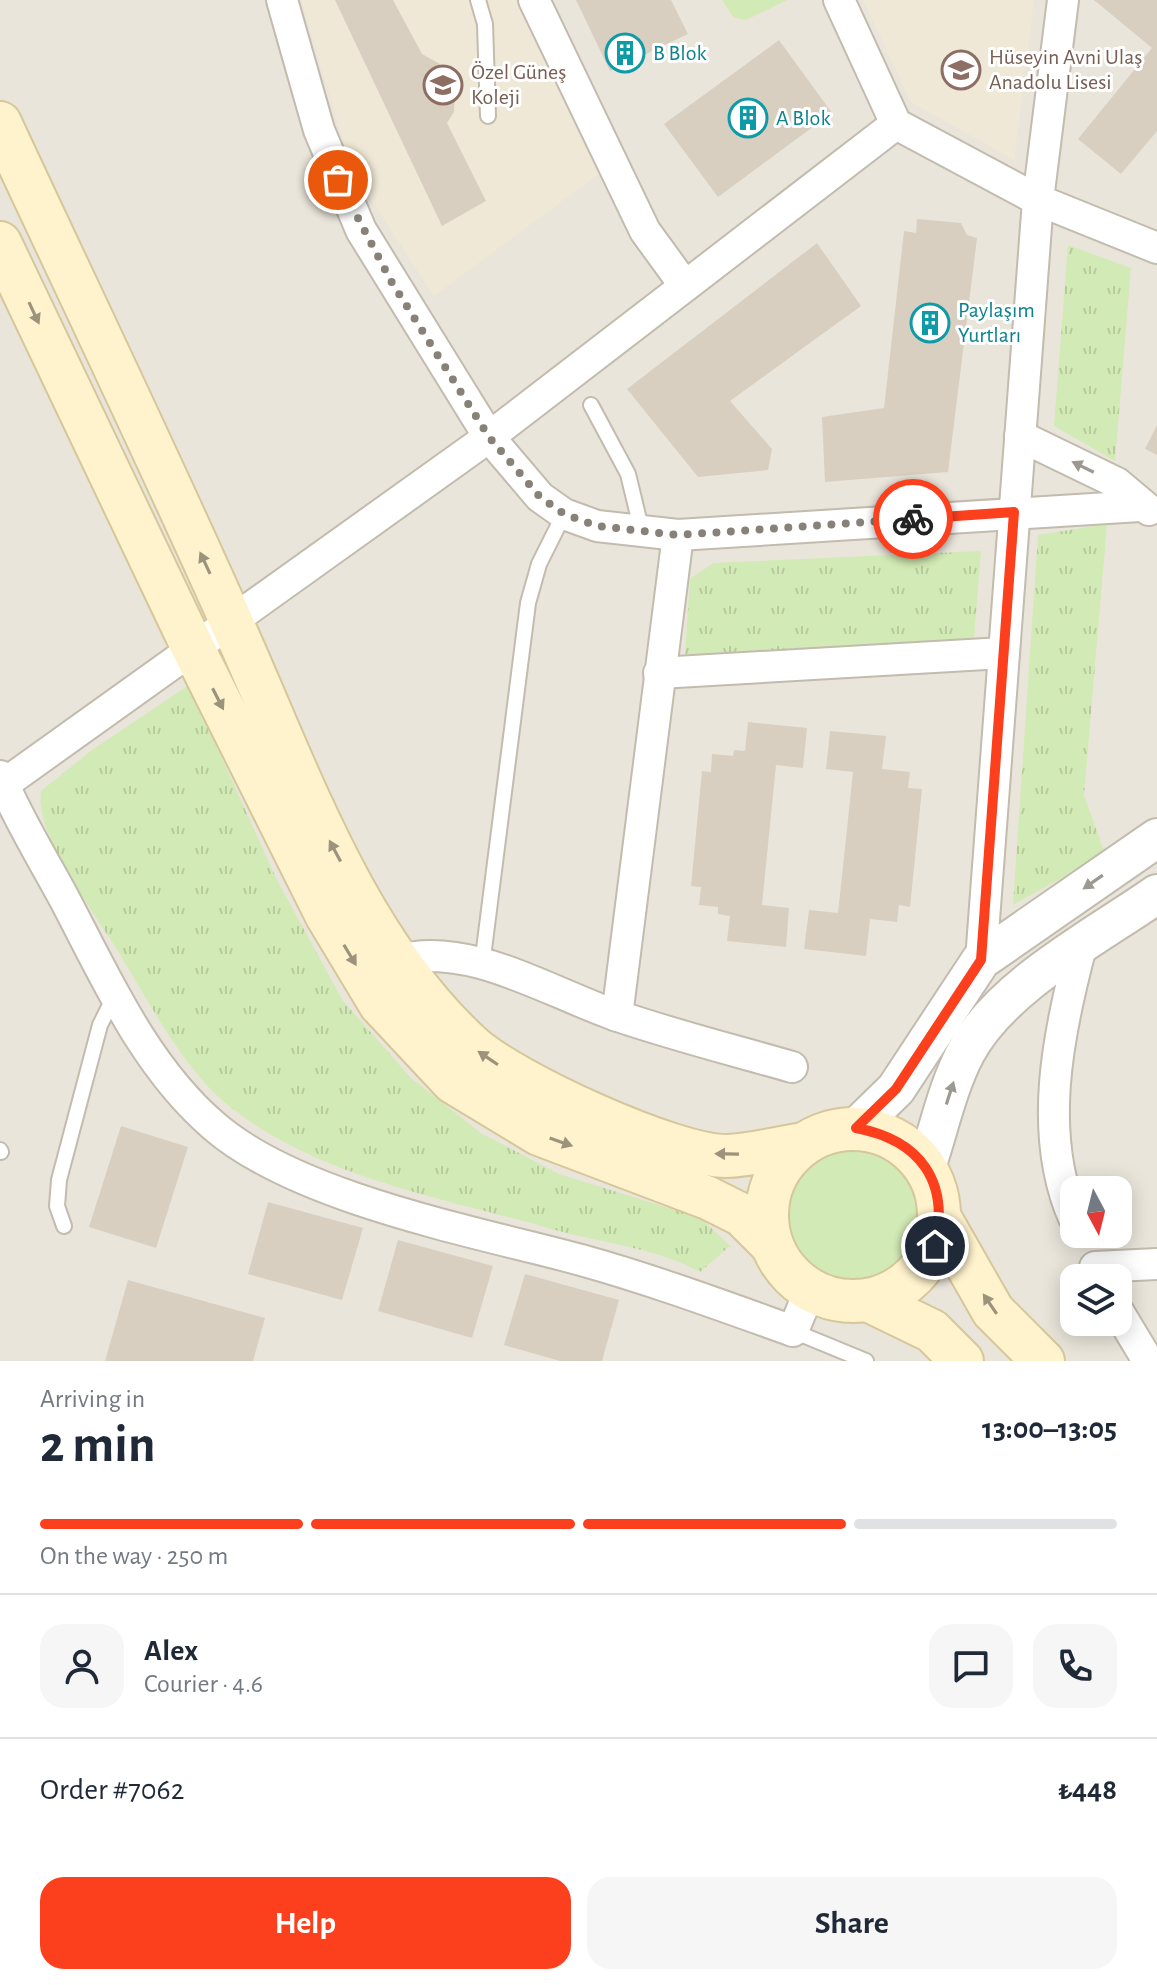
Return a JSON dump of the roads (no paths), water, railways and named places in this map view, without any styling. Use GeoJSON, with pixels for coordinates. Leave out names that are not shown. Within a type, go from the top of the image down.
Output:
{"type":"FeatureCollection","features":[{"type":"Feature","properties":{"kind":"main road"},"geometry":{"type":"LineString","coordinates":[[0,123],[231,620],[312,805],[370,917],[425,998],[474,1048],[528,1084],[656,1140],[725,1156],[804,1144]]}},
{"type":"Feature","properties":{"kind":"main road"},"geometry":{"type":"LineString","coordinates":[[0,243],[193,648],[327,916],[380,1004],[453,1082],[539,1134],[654,1175],[742,1215],[772,1245],[787,1271],[810,1290],[838,1300],[868,1300],[896,1290],[920,1271],[935,1246],[941,1220],[937,1192],[926,1167],[907,1146],[883,1133],[856,1128],[829,1132],[804,1144],[784,1162],[771,1187],[766,1216],[772,1245]]}},
{"type":"Feature","properties":{"kind":"main road"},"geometry":{"type":"LineString","coordinates":[[941,1220],[993,1311],[1043,1361]]}},
{"type":"Feature","properties":{"kind":"main road"},"geometry":{"type":"LineString","coordinates":[[868,1300],[932,1331],[962,1361]]}},
{"type":"Feature","properties":{"kind":"street"},"geometry":{"type":"LineString","coordinates":[[282,0],[319,130],[355,218],[489,437],[540,497],[564,514],[597,526],[678,535],[1014,512],[1148,510]]}},
{"type":"Feature","properties":{"kind":"street"},"geometry":{"type":"LineString","coordinates":[[534,0],[645,231],[685,286]]}},
{"type":"Feature","properties":{"kind":"street"},"geometry":{"type":"LineString","coordinates":[[839,0],[896,124],[1038,200],[1157,248]]}},
{"type":"Feature","properties":{"kind":"street"},"geometry":{"type":"LineString","coordinates":[[981,960],[1038,200],[1063,0]]}},
{"type":"Feature","properties":{"kind":"street"},"geometry":{"type":"LineString","coordinates":[[810,1290],[793,1331],[647,1279],[389,1207],[294,1175],[255,1155],[214,1127],[180,1093],[150,1054],[1,782],[489,437],[896,124]]}},
{"type":"Feature","properties":{"kind":"street"},"geometry":{"type":"LineString","coordinates":[[1020,436],[1117,483],[1148,510]]}},
{"type":"Feature","properties":{"kind":"street"},"geometry":{"type":"LineString","coordinates":[[617,1016],[678,535]]}},
{"type":"Feature","properties":{"kind":"street"},"geometry":{"type":"LineString","coordinates":[[659,673],[1003,653]]}},
{"type":"Feature","properties":{"kind":"street"},"geometry":{"type":"LineString","coordinates":[[856,1128],[896,1089],[981,960],[1157,838]]}},
{"type":"Feature","properties":{"kind":"street"},"geometry":{"type":"LineString","coordinates":[[926,1167],[950,1088],[967,1050],[1016,992],[1157,894]]}},
{"type":"Feature","properties":{"kind":"street"},"geometry":{"type":"LineString","coordinates":[[1060,1176],[1053,1121],[1063,1016],[1081,947]]}},
{"type":"Feature","properties":{"kind":"street"},"geometry":{"type":"LineString","coordinates":[[399,960],[446,954],[617,1016],[792,1067]]}},
{"type":"Feature","properties":{"kind":"street"},"geometry":{"type":"LineString","coordinates":[[1132,1268],[1157,1264]]}},
{"type":"Feature","properties":{"kind":"street"},"geometry":{"type":"LineString","coordinates":[[1132,1334],[1148,1361]]}},
{"type":"Feature","properties":{"kind":"lane"},"geometry":{"type":"LineString","coordinates":[[478,0],[485,24],[488,116]]}},
{"type":"Feature","properties":{"kind":"lane"},"geometry":{"type":"LineString","coordinates":[[591,405],[628,474],[642,533]]}},
{"type":"Feature","properties":{"kind":"lane"},"geometry":{"type":"LineString","coordinates":[[482,965],[528,603],[539,564],[564,514]]}},
{"type":"Feature","properties":{"kind":"lane"},"geometry":{"type":"LineString","coordinates":[[64,1226],[57,1206],[59,1180],[100,1025],[115,994]]}},
{"type":"Feature","properties":{"kind":"lane"},"geometry":{"type":"LineString","coordinates":[[793,1331],[866,1361]]}},
{"type":"Feature","properties":{"kind":"place","name":"B Blok"},"geometry":{"type":"Point","coordinates":[625,53]}},
{"type":"Feature","properties":{"kind":"place","name":"Hüseyin Avni Ulaş Anadolu Lisesi"},"geometry":{"type":"Point","coordinates":[961,70]}},
{"type":"Feature","properties":{"kind":"place","name":"Özel Güneş Koleji"},"geometry":{"type":"Point","coordinates":[443,85]}},
{"type":"Feature","properties":{"kind":"place","name":"A Blok"},"geometry":{"type":"Point","coordinates":[748,118]}},
{"type":"Feature","properties":{"kind":"place","name":"Paylaşım Yurtları"},"geometry":{"type":"Point","coordinates":[930,323]}}]}
